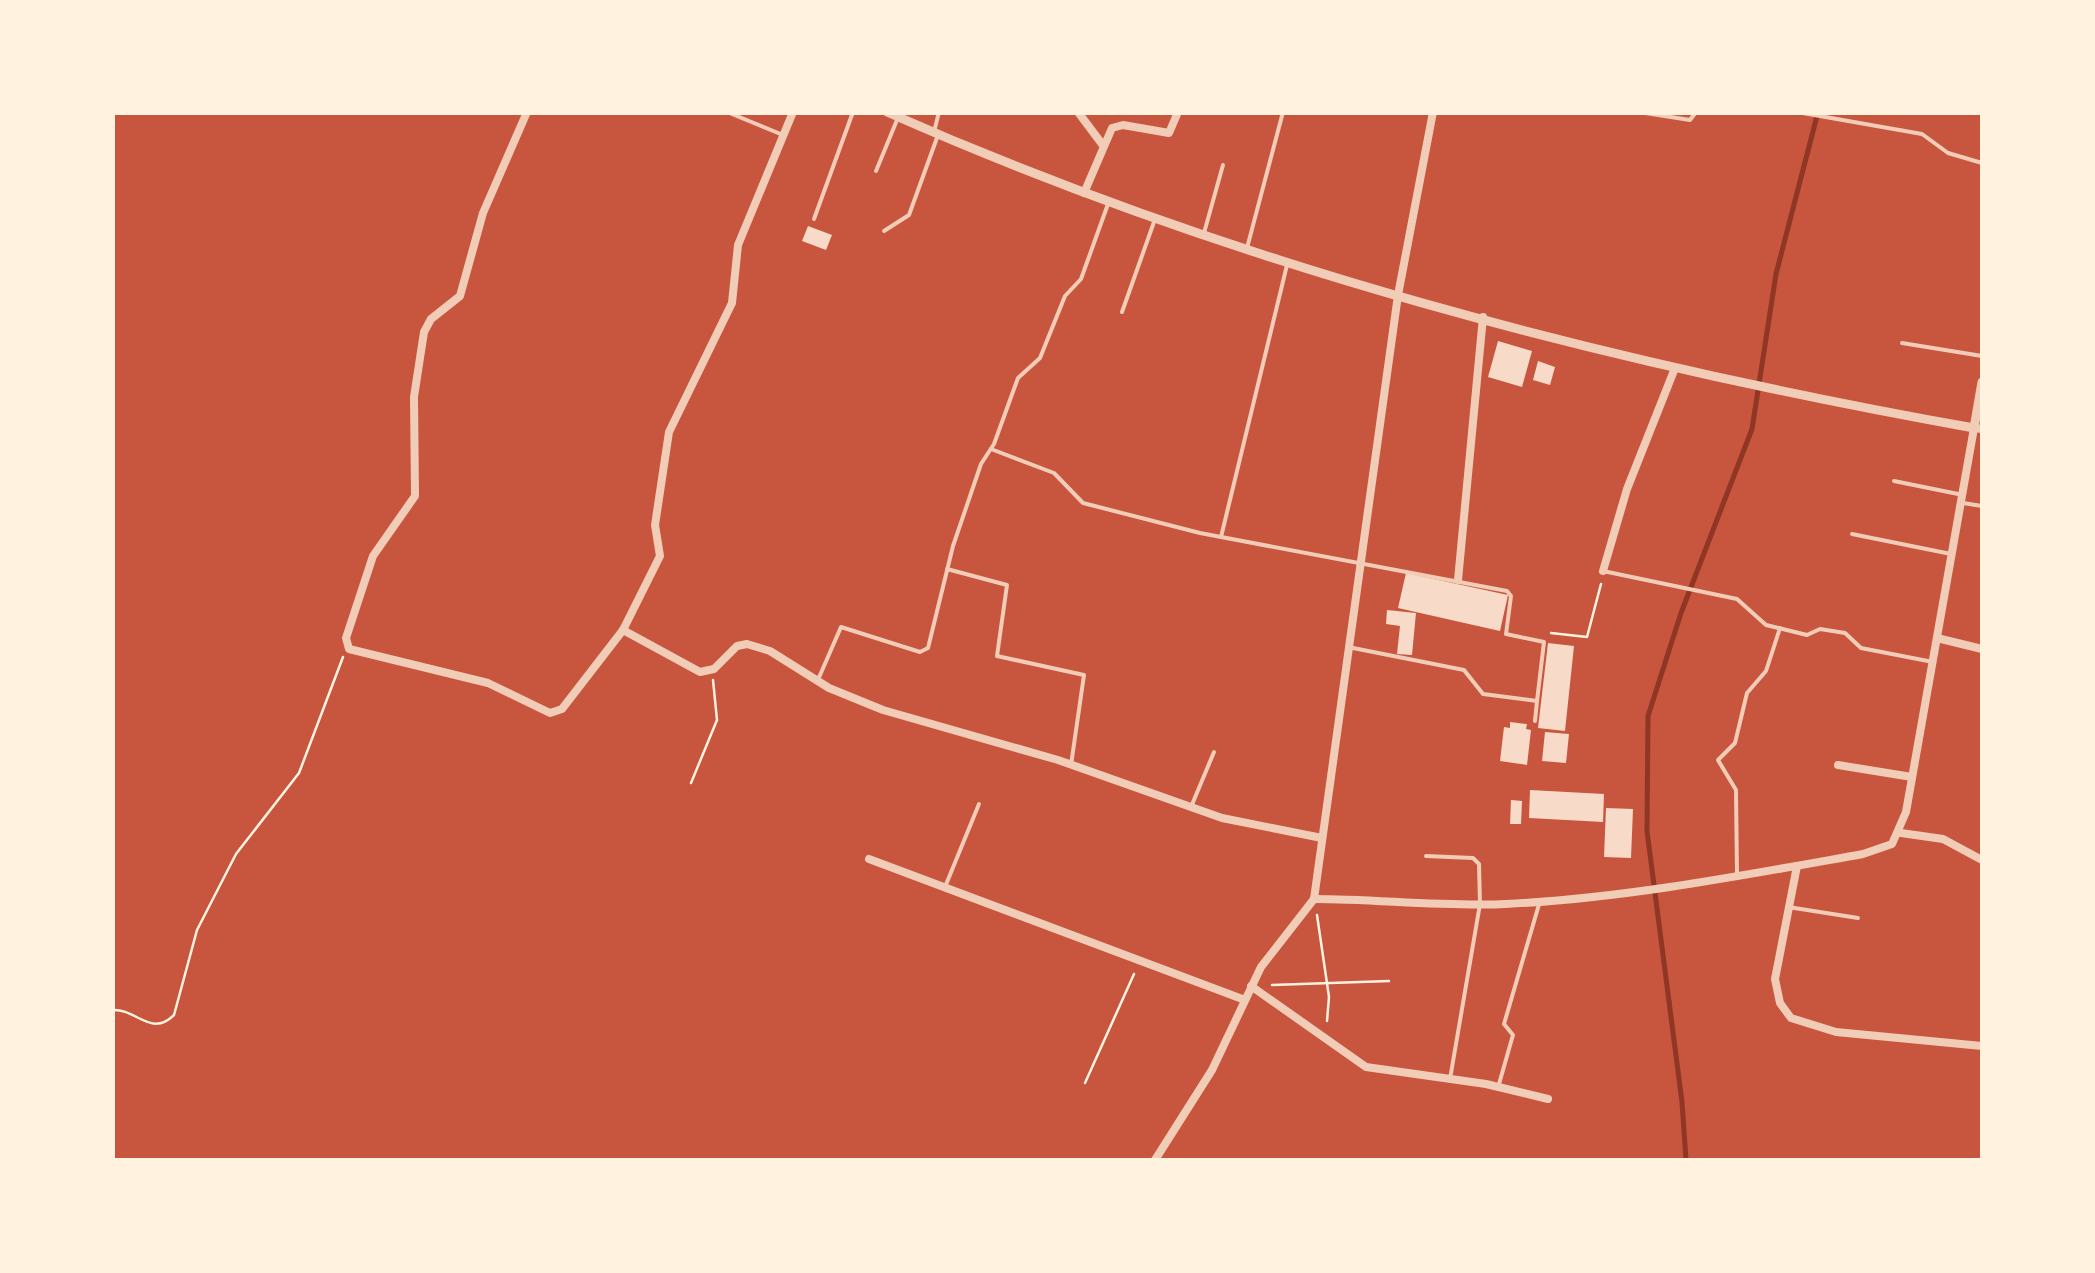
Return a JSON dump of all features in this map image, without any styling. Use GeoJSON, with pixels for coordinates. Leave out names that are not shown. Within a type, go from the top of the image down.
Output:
{"type":"FeatureCollection","features":[{"type":"Feature","properties":{"kind":"street"},"geometry":{"type":"LineString","coordinates":[[527,112],[483,213],[460,296],[431,319],[424,332],[414,397],[414,496],[373,556],[357,597],[347,647],[488,683],[550,713],[562,708],[623,630],[660,556],[655,524],[669,432],[734,299],[738,245],[793,112]]}},
{"type":"Feature","properties":{"kind":"street"},"geometry":{"type":"LineString","coordinates":[[1078,112],[1102,144]]}},
{"type":"Feature","properties":{"kind":"street"},"geometry":{"type":"LineString","coordinates":[[1084,193],[1102,144],[1116,126],[1171,132],[1178,112]]}},
{"type":"Feature","properties":{"kind":"street"},"geometry":{"type":"LineString","coordinates":[[1154,1160],[1212,1070],[1251,986],[1314,899],[1398,294],[1434,112]]}},
{"type":"Feature","properties":{"kind":"street"},"geometry":{"type":"LineString","coordinates":[[892,115],[1108,202],[1398,294],[1752,387],[1978,429]]}},
{"type":"Feature","properties":{"kind":"street"},"geometry":{"type":"LineString","coordinates":[[1458,580],[1484,317]]}},
{"type":"Feature","properties":{"kind":"street"},"geometry":{"type":"LineString","coordinates":[[1603,571],[1626,489],[1674,368]]}},
{"type":"Feature","properties":{"kind":"street"},"geometry":{"type":"LineString","coordinates":[[1314,899],[1540,902],[1737,876],[1876,851],[1892,844],[1901,833],[1912,777],[1978,429],[1982,382]]}},
{"type":"Feature","properties":{"kind":"street"},"geometry":{"type":"LineString","coordinates":[[623,630],[688,668],[711,672],[734,648],[747,644],[780,656],[818,682],[884,710],[1071,764],[1190,808],[1322,838]]}},
{"type":"Feature","properties":{"kind":"street"},"geometry":{"type":"LineString","coordinates":[[1937,638],[1982,649]]}},
{"type":"Feature","properties":{"kind":"street"},"geometry":{"type":"LineString","coordinates":[[1838,766],[1912,777]]}},
{"type":"Feature","properties":{"kind":"street"},"geometry":{"type":"LineString","coordinates":[[1901,833],[1943,840],[1982,860]]}},
{"type":"Feature","properties":{"kind":"street"},"geometry":{"type":"LineString","coordinates":[[869,859],[1244,1000]]}},
{"type":"Feature","properties":{"kind":"street"},"geometry":{"type":"LineString","coordinates":[[1797,866],[1775,978],[1780,1003],[1796,1021],[1836,1032],[1982,1046]]}},
{"type":"Feature","properties":{"kind":"street"},"geometry":{"type":"LineString","coordinates":[[1251,986],[1370,1069],[1499,1086],[1548,1099]]}},
{"type":"Feature","properties":{"kind":"lane"},"geometry":{"type":"LineString","coordinates":[[727,112],[784,135]]}},
{"type":"Feature","properties":{"kind":"lane"},"geometry":{"type":"LineString","coordinates":[[814,219],[853,112]]}},
{"type":"Feature","properties":{"kind":"lane"},"geometry":{"type":"LineString","coordinates":[[884,231],[909,216],[936,134],[939,112]]}},
{"type":"Feature","properties":{"kind":"lane"},"geometry":{"type":"LineString","coordinates":[[1247,248],[1283,112]]}},
{"type":"Feature","properties":{"kind":"lane"},"geometry":{"type":"LineString","coordinates":[[1639,112],[1690,120],[1696,112]]}},
{"type":"Feature","properties":{"kind":"lane"},"geometry":{"type":"LineString","coordinates":[[1797,112],[1918,133],[1953,156],[1982,163]]}},
{"type":"Feature","properties":{"kind":"lane"},"geometry":{"type":"LineString","coordinates":[[876,171],[892,115]]}},
{"type":"Feature","properties":{"kind":"lane"},"geometry":{"type":"LineString","coordinates":[[1204,234],[1223,165]]}},
{"type":"Feature","properties":{"kind":"lane"},"geometry":{"type":"LineString","coordinates":[[818,682],[840,626],[920,652],[927,650],[980,464],[992,449],[1018,378],[1040,358],[1067,291],[1081,279],[1108,202]]}},
{"type":"Feature","properties":{"kind":"lane"},"geometry":{"type":"LineString","coordinates":[[1122,312],[1155,217]]}},
{"type":"Feature","properties":{"kind":"lane"},"geometry":{"type":"LineString","coordinates":[[1221,537],[1288,260]]}},
{"type":"Feature","properties":{"kind":"lane"},"geometry":{"type":"LineString","coordinates":[[1902,343],[1982,356]]}},
{"type":"Feature","properties":{"kind":"lane"},"geometry":{"type":"LineString","coordinates":[[992,449],[1054,473],[1084,503],[1221,537],[1509,592],[1506,634],[1543,642],[1535,721]]}},
{"type":"Feature","properties":{"kind":"lane"},"geometry":{"type":"LineString","coordinates":[[1894,481],[1982,506]]}},
{"type":"Feature","properties":{"kind":"lane"},"geometry":{"type":"LineString","coordinates":[[1852,534],[1952,554]]}},
{"type":"Feature","properties":{"kind":"lane"},"geometry":{"type":"LineString","coordinates":[[947,569],[1006,586],[997,656],[1084,675],[1071,764]]}},
{"type":"Feature","properties":{"kind":"lane"},"geometry":{"type":"LineString","coordinates":[[1603,571],[1737,599],[1760,622],[1808,635],[1820,629],[1848,634],[1860,648],[1933,662]]}},
{"type":"Feature","properties":{"kind":"lane"},"geometry":{"type":"LineString","coordinates":[[1737,876],[1736,790],[1718,760],[1735,743],[1747,692],[1766,672],[1780,628]]}},
{"type":"Feature","properties":{"kind":"lane"},"geometry":{"type":"LineString","coordinates":[[1348,647],[1462,669],[1482,694],[1537,702]]}},
{"type":"Feature","properties":{"kind":"lane"},"geometry":{"type":"LineString","coordinates":[[1190,808],[1214,752]]}},
{"type":"Feature","properties":{"kind":"lane"},"geometry":{"type":"LineString","coordinates":[[945,887],[978,804]]}},
{"type":"Feature","properties":{"kind":"lane"},"geometry":{"type":"LineString","coordinates":[[1426,856],[1477,860],[1480,904],[1450,1079]]}},
{"type":"Feature","properties":{"kind":"lane"},"geometry":{"type":"LineString","coordinates":[[1499,1086],[1513,1034],[1504,1024],[1540,902]]}},
{"type":"Feature","properties":{"kind":"lane"},"geometry":{"type":"LineString","coordinates":[[1788,907],[1858,918]]}},
{"type":"Feature","properties":{"kind":"path"},"geometry":{"type":"LineString","coordinates":[[1543,642],[1550,634],[1588,635],[1603,571]]}},
{"type":"Feature","properties":{"kind":"path"},"geometry":{"type":"LineString","coordinates":[[112,1010],[122,1010],[150,1024],[165,1023],[174,1015],[198,930],[236,854],[299,773],[347,647]]}},
{"type":"Feature","properties":{"kind":"path"},"geometry":{"type":"LineString","coordinates":[[691,782],[717,720],[718,701],[711,672]]}},
{"type":"Feature","properties":{"kind":"path"},"geometry":{"type":"LineString","coordinates":[[1314,899],[1329,1005],[1322,1038]]}},
{"type":"Feature","properties":{"kind":"path"},"geometry":{"type":"LineString","coordinates":[[1085,1082],[1140,960]]}},
{"type":"Feature","properties":{"kind":"path"},"geometry":{"type":"LineString","coordinates":[[1251,986],[1389,981]]}},
{"type":"Feature","properties":{"kind":"building"},"geometry":{"type":"Polygon","coordinates":[[[808,226],[832,235],[826,250],[802,241],[808,226]]]}},
{"type":"Feature","properties":{"kind":"building"},"geometry":{"type":"Polygon","coordinates":[[[1498,341],[1532,351],[1522,387],[1488,377],[1498,341]]]}},
{"type":"Feature","properties":{"kind":"building"},"geometry":{"type":"Polygon","coordinates":[[[1538,361],[1555,367],[1550,385],[1533,380],[1538,361]]]}},
{"type":"Feature","properties":{"kind":"building"},"geometry":{"type":"Polygon","coordinates":[[[1406,573],[1508,595],[1500,631],[1398,608],[1406,573]]]}},
{"type":"Feature","properties":{"kind":"building"},"geometry":{"type":"Polygon","coordinates":[[[1387,610],[1416,613],[1412,655],[1397,654],[1400,626],[1386,624],[1387,610]]]}},
{"type":"Feature","properties":{"kind":"building"},"geometry":{"type":"Polygon","coordinates":[[[1548,643],[1574,646],[1565,731],[1538,728],[1548,643]]]}},
{"type":"Feature","properties":{"kind":"building"},"geometry":{"type":"Polygon","coordinates":[[[1510,722],[1527,724],[1526,729],[1531,730],[1527,765],[1500,761],[1504,727],[1510,728],[1510,722]]]}},
{"type":"Feature","properties":{"kind":"building"},"geometry":{"type":"Polygon","coordinates":[[[1545,732],[1569,734],[1566,763],[1542,761],[1545,732]]]}},
{"type":"Feature","properties":{"kind":"building"},"geometry":{"type":"Polygon","coordinates":[[[1530,790],[1604,794],[1603,822],[1529,818],[1530,790]]]}},
{"type":"Feature","properties":{"kind":"building"},"geometry":{"type":"Polygon","coordinates":[[[1511,800],[1522,801],[1521,824],[1510,824],[1511,800]]]}},
{"type":"Feature","properties":{"kind":"building"},"geometry":{"type":"Polygon","coordinates":[[[1606,808],[1633,809],[1631,858],[1604,857],[1606,808]]]}},
{"type":"Feature","properties":{"kind":"waterway"},"geometry":{"type":"LineString","coordinates":[[1686,1160],[1647,831],[1648,716],[1681,613],[1752,429],[1776,274],[1818,112]]}}]}
